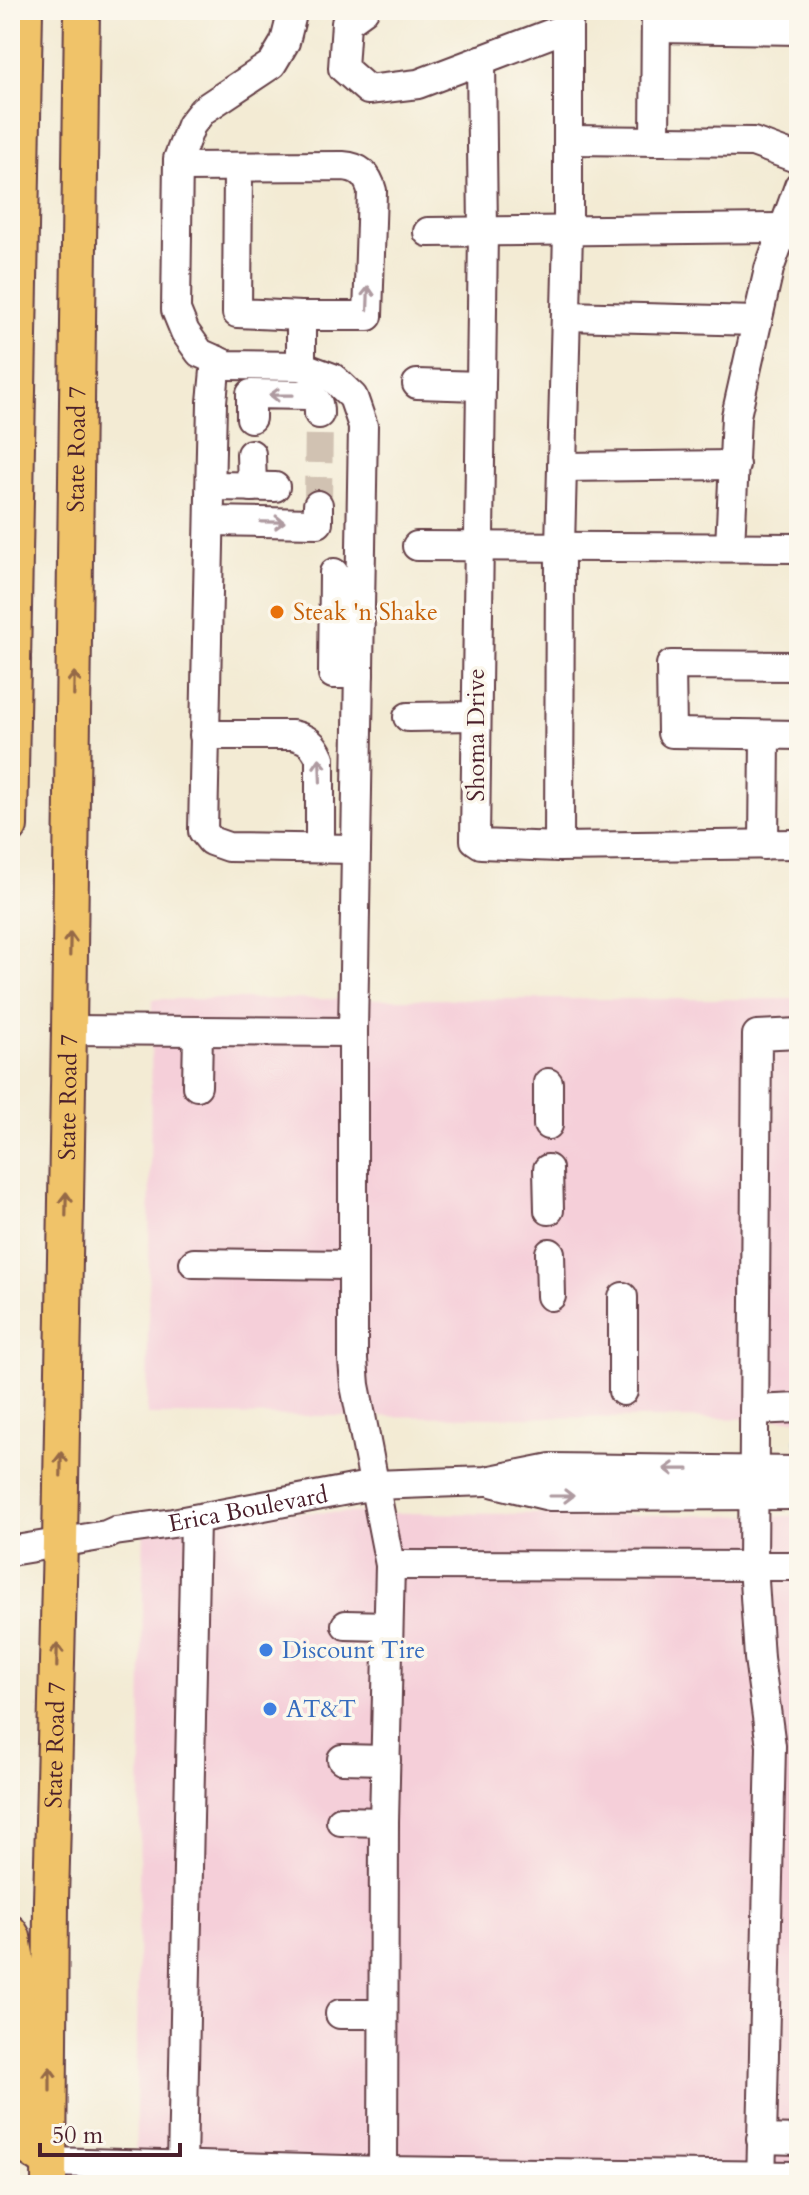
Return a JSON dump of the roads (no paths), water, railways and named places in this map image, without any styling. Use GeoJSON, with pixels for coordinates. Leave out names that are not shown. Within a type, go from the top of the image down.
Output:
{"type":"FeatureCollection","features":[{"type":"Feature","properties":{"kind":"main road"},"geometry":{"type":"LineString","coordinates":[[10,826],[25,10]]}},
{"type":"Feature","properties":{"kind":"main road","name":"State Road 7"},"geometry":{"type":"LineString","coordinates":[[49,2174],[51,1901],[69,1030],[82,10]]}},
{"type":"Feature","properties":{"kind":"main road"},"geometry":{"type":"LineString","coordinates":[[10,1932],[18,1967],[16,2120],[24,2145],[49,2174]]}},
{"type":"Feature","properties":{"kind":"street"},"geometry":{"type":"LineString","coordinates":[[293,10],[285,42],[272,64],[203,110],[191,125],[178,159],[176,310],[185,332],[200,353],[227,365],[301,366],[333,378],[353,397],[363,426],[346,674]]}},
{"type":"Feature","properties":{"kind":"street"},"geometry":{"type":"LineString","coordinates":[[364,10],[346,23],[343,68],[368,90],[418,84],[481,60],[569,18],[568,232],[560,546],[559,847]]}},
{"type":"Feature","properties":{"kind":"street"},"geometry":{"type":"LineString","coordinates":[[655,141],[656,19],[799,30]]}},
{"type":"Feature","properties":{"kind":"street","name":"Shoma Drive"},"geometry":{"type":"LineString","coordinates":[[481,60],[483,232],[475,840],[481,844],[559,847],[799,844]]}},
{"type":"Feature","properties":{"kind":"street"},"geometry":{"type":"LineString","coordinates":[[569,140],[753,142],[799,159]]}},
{"type":"Feature","properties":{"kind":"street"},"geometry":{"type":"LineString","coordinates":[[178,167],[351,166],[366,175],[372,191],[368,316],[237,313],[238,167]]}},
{"type":"Feature","properties":{"kind":"street"},"geometry":{"type":"LineString","coordinates":[[730,547],[736,416],[769,269],[792,231],[799,186]]}},
{"type":"Feature","properties":{"kind":"street"},"geometry":{"type":"LineString","coordinates":[[428,232],[792,231]]}},
{"type":"Feature","properties":{"kind":"street"},"geometry":{"type":"LineString","coordinates":[[301,316],[301,366]]}},
{"type":"Feature","properties":{"kind":"street"},"geometry":{"type":"LineString","coordinates":[[566,316],[757,321]]}},
{"type":"Feature","properties":{"kind":"street"},"geometry":{"type":"LineString","coordinates":[[216,360],[212,402],[203,831],[211,841],[228,847],[356,849]]}},
{"type":"Feature","properties":{"kind":"street"},"geometry":{"type":"LineString","coordinates":[[417,384],[480,386]]}},
{"type":"Feature","properties":{"kind":"street"},"geometry":{"type":"LineString","coordinates":[[251,418],[251,394],[309,395],[319,404],[319,414]]}},
{"type":"Feature","properties":{"kind":"street"},"geometry":{"type":"LineString","coordinates":[[211,486],[263,487],[251,454]]}},
{"type":"Feature","properties":{"kind":"street"},"geometry":{"type":"LineString","coordinates":[[562,467],[735,465]]}},
{"type":"Feature","properties":{"kind":"street"},"geometry":{"type":"LineString","coordinates":[[210,521],[318,523],[318,505]]}},
{"type":"Feature","properties":{"kind":"street"},"geometry":{"type":"LineString","coordinates":[[417,546],[799,548]]}},
{"type":"Feature","properties":{"kind":"street"},"geometry":{"type":"LineString","coordinates":[[334,573],[346,674],[356,849],[353,1360],[390,1565],[384,1822],[383,2171]]}},
{"type":"Feature","properties":{"kind":"street"},"geometry":{"type":"LineString","coordinates":[[799,666],[671,665],[672,733],[799,735]]}},
{"type":"Feature","properties":{"kind":"street"},"geometry":{"type":"LineString","coordinates":[[408,717],[476,716]]}},
{"type":"Feature","properties":{"kind":"street"},"geometry":{"type":"LineString","coordinates":[[204,735],[292,735],[310,742],[320,758],[320,848]]}},
{"type":"Feature","properties":{"kind":"street"},"geometry":{"type":"LineString","coordinates":[[764,845],[765,735]]}},
{"type":"Feature","properties":{"kind":"street"},"geometry":{"type":"LineString","coordinates":[[69,1030],[353,1032]]}},
{"type":"Feature","properties":{"kind":"street"},"geometry":{"type":"LineString","coordinates":[[197,1086],[198,1031]]}},
{"type":"Feature","properties":{"kind":"street"},"geometry":{"type":"LineString","coordinates":[[760,2180],[771,1746],[759,1658],[753,1565],[757,1035],[799,1033]]}},
{"type":"Feature","properties":{"kind":"street"},"geometry":{"type":"LineString","coordinates":[[548,1083],[548,1125]]}},
{"type":"Feature","properties":{"kind":"street"},"geometry":{"type":"LineString","coordinates":[[548,1169],[549,1210]]}},
{"type":"Feature","properties":{"kind":"street"},"geometry":{"type":"LineString","coordinates":[[550,1253],[551,1296]]}},
{"type":"Feature","properties":{"kind":"street"},"geometry":{"type":"LineString","coordinates":[[194,1263],[352,1265]]}},
{"type":"Feature","properties":{"kind":"street"},"geometry":{"type":"LineString","coordinates":[[623,1297],[623,1391]]}},
{"type":"Feature","properties":{"kind":"street"},"geometry":{"type":"LineString","coordinates":[[754,1410],[799,1408]]}},
{"type":"Feature","properties":{"kind":"street","name":"Erica Boulevard"},"geometry":{"type":"LineString","coordinates":[[10,1551],[374,1485],[486,1481],[549,1496],[754,1482],[799,1471]]}},
{"type":"Feature","properties":{"kind":"street","name":"Erica Boulevard"},"geometry":{"type":"LineString","coordinates":[[754,1482],[799,1495]]}},
{"type":"Feature","properties":{"kind":"street"},"geometry":{"type":"LineString","coordinates":[[182,2167],[195,1519]]}},
{"type":"Feature","properties":{"kind":"street"},"geometry":{"type":"LineString","coordinates":[[390,1565],[799,1566]]}},
{"type":"Feature","properties":{"kind":"street"},"geometry":{"type":"LineString","coordinates":[[346,1625],[388,1626]]}},
{"type":"Feature","properties":{"kind":"street"},"geometry":{"type":"LineString","coordinates":[[342,1759],[386,1760]]}},
{"type":"Feature","properties":{"kind":"street"},"geometry":{"type":"LineString","coordinates":[[341,1821],[384,1822]]}},
{"type":"Feature","properties":{"kind":"street"},"geometry":{"type":"LineString","coordinates":[[340,2014],[383,2014]]}},
{"type":"Feature","properties":{"kind":"street"},"geometry":{"type":"LineString","coordinates":[[761,2139],[799,2140]]}},
{"type":"Feature","properties":{"kind":"street"},"geometry":{"type":"LineString","coordinates":[[49,2174],[182,2167],[303,2177],[383,2171],[500,2179],[760,2180],[799,2176]]}},
{"type":"Feature","properties":{"kind":"tunnel"},"geometry":{"type":"LineString","coordinates":[[318,505],[319,414]]}},
{"type":"Feature","properties":{"kind":"place","name":"Steak 'n Shake"},"geometry":{"type":"Point","coordinates":[277,612]}},
{"type":"Feature","properties":{"kind":"place","name":"Discount Tire"},"geometry":{"type":"Point","coordinates":[266,1650]}},
{"type":"Feature","properties":{"kind":"place","name":"AT&T"},"geometry":{"type":"Point","coordinates":[270,1709]}}]}
